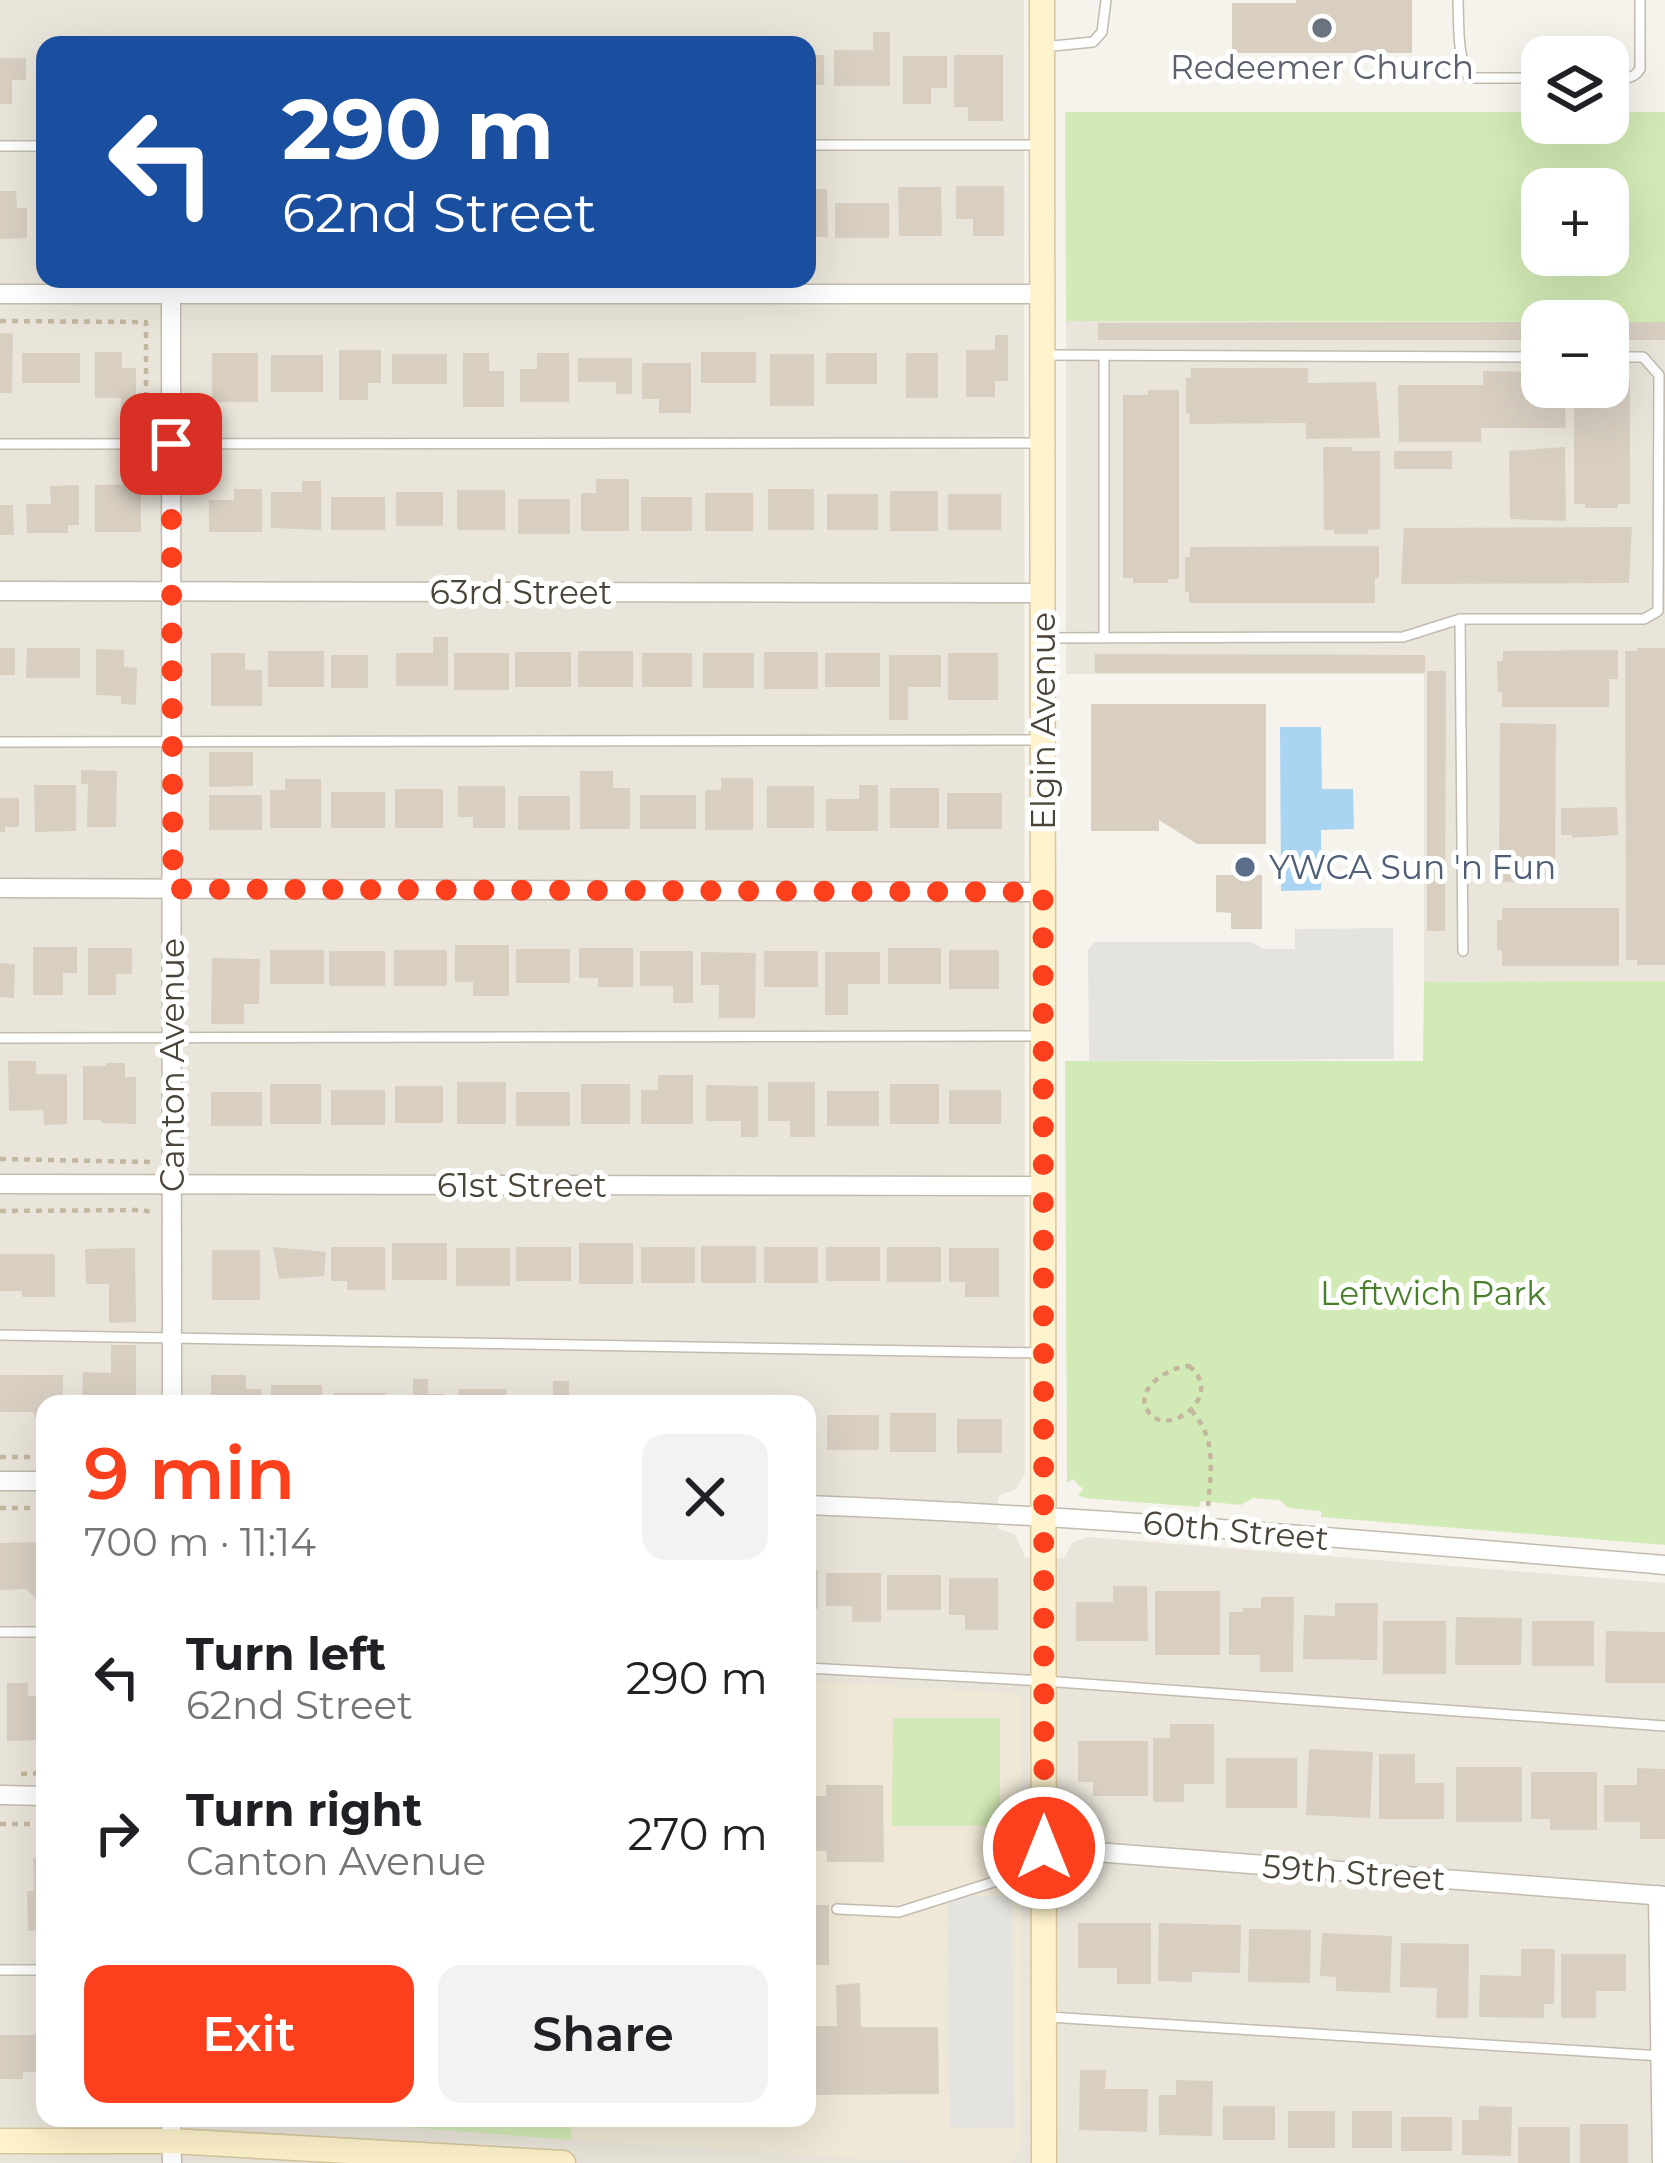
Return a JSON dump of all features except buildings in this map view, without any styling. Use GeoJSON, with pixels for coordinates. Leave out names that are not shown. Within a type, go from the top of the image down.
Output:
{"type":"FeatureCollection","features":[{"type":"Feature","properties":{"kind":"street","name":"Elgin Avenue"},"geometry":{"type":"LineString","coordinates":[[1042,0],[1044,2163]]}},
{"type":"Feature","properties":{"kind":"street"},"geometry":{"type":"LineString","coordinates":[[0,294],[1043,294]]}},
{"type":"Feature","properties":{"kind":"street","name":"Canton Avenue"},"geometry":{"type":"LineString","coordinates":[[171,294],[172,1395]]}},
{"type":"Feature","properties":{"kind":"street","name":"63rd Street"},"geometry":{"type":"LineString","coordinates":[[0,591],[1043,593]]}},
{"type":"Feature","properties":{"kind":"street"},"geometry":{"type":"LineString","coordinates":[[0,888],[1043,892]]}},
{"type":"Feature","properties":{"kind":"street","name":"61st Street"},"geometry":{"type":"LineString","coordinates":[[0,1184],[1043,1186]]}},
{"type":"Feature","properties":{"kind":"street"},"geometry":{"type":"LineString","coordinates":[[0,1481],[36,1480]]}},
{"type":"Feature","properties":{"kind":"street","name":"60th Street"},"geometry":{"type":"LineString","coordinates":[[816,1505],[1044,1515],[1665,1565]]}},
{"type":"Feature","properties":{"kind":"street"},"geometry":{"type":"LineString","coordinates":[[0,1796],[36,1796]]}},
{"type":"Feature","properties":{"kind":"street","name":"59th Street"},"geometry":{"type":"LineString","coordinates":[[1044,1857],[1662,1896]]}},
{"type":"Feature","properties":{"kind":"street"},"geometry":{"type":"LineString","coordinates":[[1662,1896],[1662,2163]]}},
{"type":"Feature","properties":{"kind":"street"},"geometry":{"type":"LineString","coordinates":[[0,2141],[172,2141],[563,2163]]}},
{"type":"Feature","properties":{"kind":"lane"},"geometry":{"type":"LineString","coordinates":[[1042,47],[1093,43],[1102,32],[1106,0]]}},
{"type":"Feature","properties":{"kind":"lane"},"geometry":{"type":"LineString","coordinates":[[1458,0],[1460,46],[1469,78],[1521,78]]}},
{"type":"Feature","properties":{"kind":"lane"},"geometry":{"type":"LineString","coordinates":[[1629,78],[1640,69],[1640,0]]}},
{"type":"Feature","properties":{"kind":"lane"},"geometry":{"type":"LineString","coordinates":[[816,145],[1042,145]]}},
{"type":"Feature","properties":{"kind":"lane"},"geometry":{"type":"LineString","coordinates":[[0,146],[36,146]]}},
{"type":"Feature","properties":{"kind":"lane"},"geometry":{"type":"LineString","coordinates":[[1042,355],[1521,357]]}},
{"type":"Feature","properties":{"kind":"lane"},"geometry":{"type":"LineString","coordinates":[[1104,356],[1104,637]]}},
{"type":"Feature","properties":{"kind":"lane"},"geometry":{"type":"LineString","coordinates":[[1042,638],[1403,637],[1460,619],[1645,619],[1658,611],[1659,375],[1642,357],[1629,357]]}},
{"type":"Feature","properties":{"kind":"lane"},"geometry":{"type":"LineString","coordinates":[[0,444],[1043,442]]}},
{"type":"Feature","properties":{"kind":"lane"},"geometry":{"type":"LineString","coordinates":[[1460,619],[1463,951]]}},
{"type":"Feature","properties":{"kind":"lane"},"geometry":{"type":"LineString","coordinates":[[0,742],[1043,740]]}},
{"type":"Feature","properties":{"kind":"lane"},"geometry":{"type":"LineString","coordinates":[[0,1038],[1043,1036]]}},
{"type":"Feature","properties":{"kind":"lane"},"geometry":{"type":"LineString","coordinates":[[0,1336],[1043,1353]]}},
{"type":"Feature","properties":{"kind":"lane"},"geometry":{"type":"LineString","coordinates":[[0,1632],[36,1632]]}},
{"type":"Feature","properties":{"kind":"lane"},"geometry":{"type":"LineString","coordinates":[[816,1668],[1665,1726]]}},
{"type":"Feature","properties":{"kind":"lane"},"geometry":{"type":"LineString","coordinates":[[837,1909],[899,1912],[1044,1857]]}},
{"type":"Feature","properties":{"kind":"lane"},"geometry":{"type":"LineString","coordinates":[[0,1970],[36,1970]]}},
{"type":"Feature","properties":{"kind":"lane"},"geometry":{"type":"LineString","coordinates":[[1044,2016],[1663,2056]]}},
{"type":"Feature","properties":{"kind":"path"},"geometry":{"type":"LineString","coordinates":[[0,321],[146,322],[146,444]]}},
{"type":"Feature","properties":{"kind":"path"},"geometry":{"type":"LineString","coordinates":[[0,1159],[151,1162]]}},
{"type":"Feature","properties":{"kind":"path"},"geometry":{"type":"LineString","coordinates":[[0,1211],[150,1212]]}},
{"type":"Feature","properties":{"kind":"path"},"geometry":{"type":"LineString","coordinates":[[1174,1367],[1194,1368],[1203,1385],[1191,1410],[1168,1420],[1154,1417],[1146,1397],[1154,1381],[1174,1367]]}},
{"type":"Feature","properties":{"kind":"path"},"geometry":{"type":"LineString","coordinates":[[1191,1410],[1204,1427],[1212,1456],[1208,1506]]}},
{"type":"Feature","properties":{"kind":"path"},"geometry":{"type":"LineString","coordinates":[[0,1457],[36,1457]]}},
{"type":"Feature","properties":{"kind":"path"},"geometry":{"type":"LineString","coordinates":[[0,1508],[36,1508]]}},
{"type":"Feature","properties":{"kind":"path"},"geometry":{"type":"LineString","coordinates":[[5,1774],[36,1773]]}},
{"type":"Feature","properties":{"kind":"path"},"geometry":{"type":"LineString","coordinates":[[0,1824],[36,1824]]}},
{"type":"Feature","properties":{"kind":"shaded area"},"geometry":{"type":"Polygon","coordinates":[[[0,0],[1024,0],[1025,1474],[1016,1489],[998,1496],[998,1529],[1015,1534],[1025,1557],[1064,1558],[1073,1542],[1088,1537],[1665,1583],[1665,2163],[0,2163],[0,0]]]}},
{"type":"Feature","properties":{"kind":"shaded area"},"geometry":{"type":"Polygon","coordinates":[[[1066,321],[1521,322],[1521,408],[1629,408],[1629,322],[1665,322],[1665,981],[1424,982],[1424,674],[1066,674],[1066,321]]]}},
{"type":"Feature","properties":{"kind":"shaded area"},"geometry":{"type":"Polygon","coordinates":[[[1393,928],[1394,1059],[1089,1061],[1088,950],[1094,942],[1251,942],[1263,949],[1295,949],[1295,929],[1393,928]]]}},
{"type":"Feature","properties":{"kind":"shaded area"},"geometry":{"type":"Polygon","coordinates":[[[816,1682],[1022,1694],[1022,2146],[1010,2163],[933,2163],[571,2140],[572,2127],[816,2127],[816,1682]]]}},
{"type":"Feature","properties":{"kind":"shaded area"},"geometry":{"type":"Polygon","coordinates":[[[967,1896],[1012,1896],[1015,2128],[949,2127],[948,1903],[967,1896]]]}},
{"type":"Feature","properties":{"kind":"green space"},"geometry":{"type":"Polygon","coordinates":[[[1065,112],[1521,112],[1521,144],[1629,144],[1629,112],[1665,112],[1665,322],[1629,322],[1629,300],[1521,300],[1521,322],[1066,321],[1065,112]]]}},
{"type":"Feature","properties":{"kind":"green space","name":"Leftwich Park"},"geometry":{"type":"Polygon","coordinates":[[[1665,981],[1665,1545],[1321,1517],[1321,1511],[1289,1508],[1279,1500],[1253,1498],[1241,1505],[1201,1501],[1199,1507],[1085,1498],[1078,1495],[1083,1489],[1073,1479],[1067,1483],[1065,1061],[1423,1061],[1424,982],[1665,981]]]}},
{"type":"Feature","properties":{"kind":"green space"},"geometry":{"type":"Polygon","coordinates":[[[893,1718],[1000,1718],[1000,1826],[892,1826],[893,1718]]]}},
{"type":"Feature","properties":{"kind":"green space"},"geometry":{"type":"Polygon","coordinates":[[[405,2127],[572,2127],[571,2140],[405,2127]]]}},
{"type":"Feature","properties":{"kind":"water"},"geometry":{"type":"Polygon","coordinates":[[[1280,727],[1321,727],[1322,789],[1353,789],[1354,829],[1321,830],[1321,890],[1281,891],[1280,727]]]}},
{"type":"Feature","properties":{"kind":"place","name":"Redeemer Church"},"geometry":{"type":"Point","coordinates":[1322,28]}},
{"type":"Feature","properties":{"kind":"place","name":"YWCA Sun 'n Fun"},"geometry":{"type":"Point","coordinates":[1245,867]}},
{"type":"Feature","properties":{"kind":"route"},"geometry":{"type":"LineString","coordinates":[[171,444],[173,889],[1043,892],[1044,1848]]}}]}
